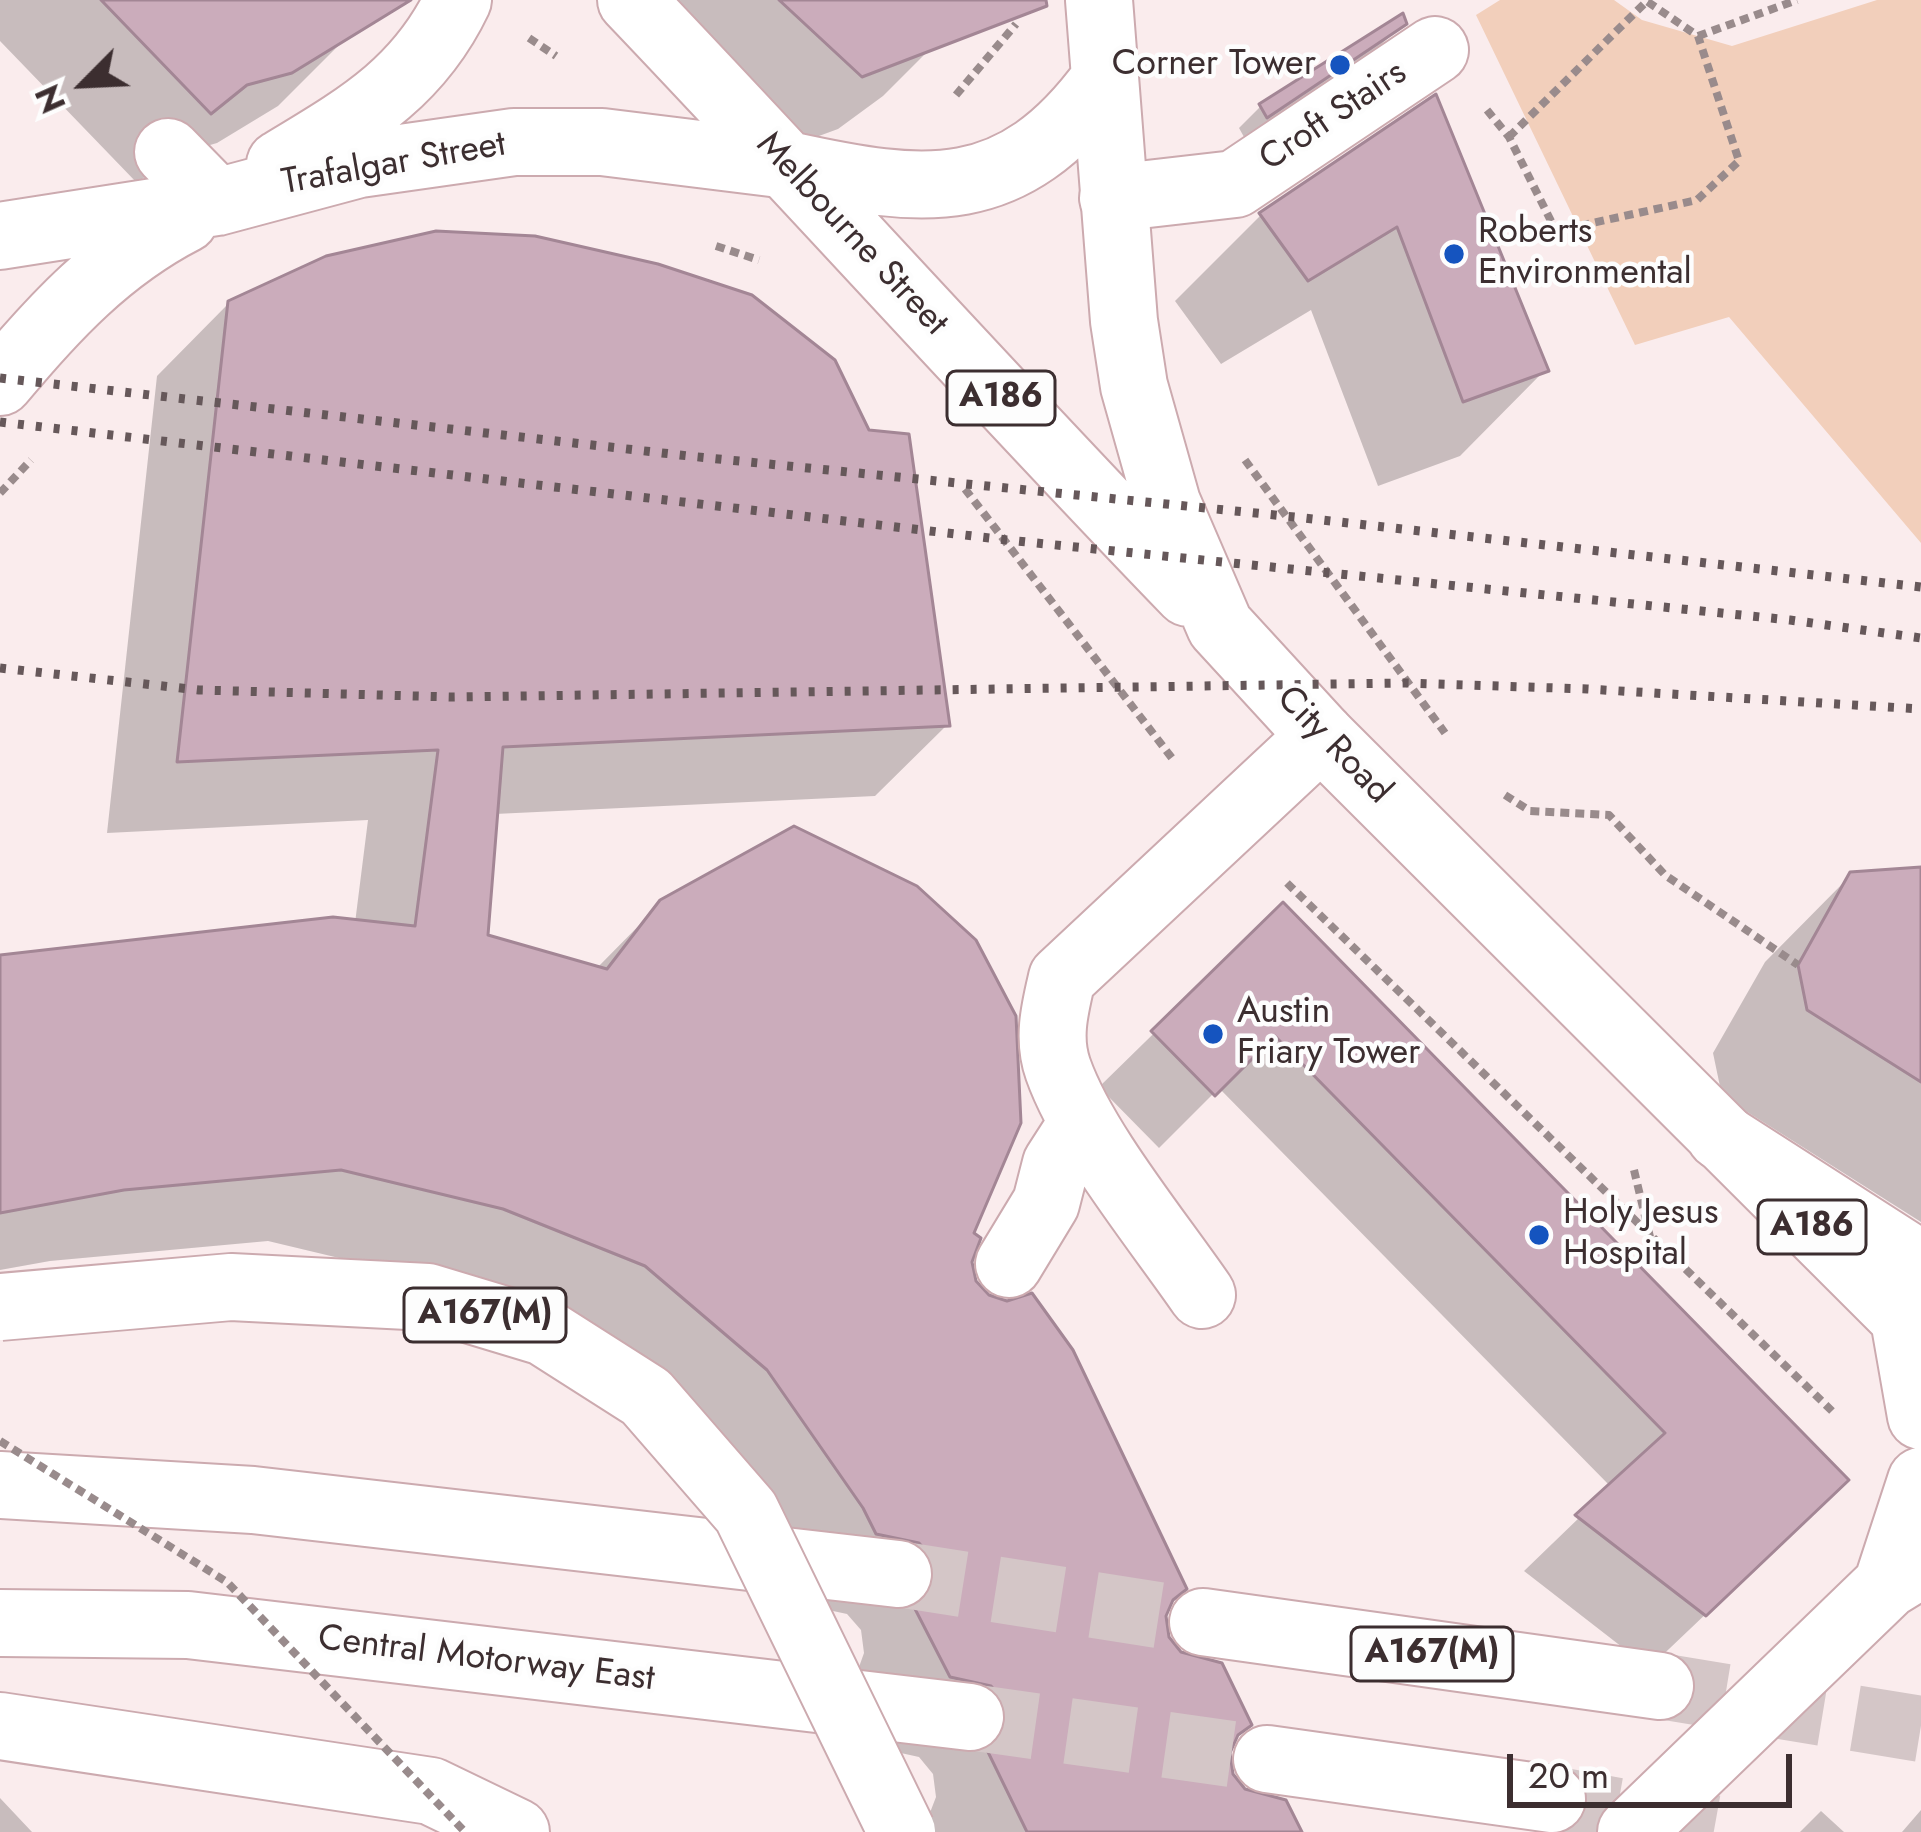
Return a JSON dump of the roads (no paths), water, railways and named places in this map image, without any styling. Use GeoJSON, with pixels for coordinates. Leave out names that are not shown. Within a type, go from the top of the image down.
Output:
{"type":"FeatureCollection","features":[{"type":"Feature","properties":{"kind":"main road","name":"Trafalgar Street"},"geometry":{"type":"LineString","coordinates":[[0,382],[47,325],[96,278],[148,238],[371,110],[418,66],[443,32],[458,0]]}},
{"type":"Feature","properties":{"kind":"main road","name":"Melbourne Street"},"geometry":{"type":"LineString","coordinates":[[631,0],[1016,415],[1220,626]]}},
{"type":"Feature","properties":{"kind":"main road","name":"City Road"},"geometry":{"type":"LineString","coordinates":[[1099,0],[1113,198],[1134,386],[1167,503],[1220,626],[1321,736],[1720,1136],[1915,1306]]}},
{"type":"Feature","properties":{"kind":"main road","name":"Croft Stairs"},"geometry":{"type":"LineString","coordinates":[[1113,198],[1235,184],[1435,50]]}},
{"type":"Feature","properties":{"kind":"main road","name":"Trafalgar Street"},"geometry":{"type":"LineString","coordinates":[[217,202],[359,164],[514,142],[602,142],[788,165],[869,183],[950,184],[992,173],[1031,152],[1059,133],[1104,80]]}},
{"type":"Feature","properties":{"kind":"main road"},"geometry":{"type":"LineString","coordinates":[[168,152],[217,202]]}},
{"type":"Feature","properties":{"kind":"main road"},"geometry":{"type":"LineString","coordinates":[[0,236],[217,202]]}},
{"type":"Feature","properties":{"kind":"main road"},"geometry":{"type":"LineString","coordinates":[[1202,1295],[1083,1122],[1056,1066],[1052,1020],[1063,978],[1321,736]]}},
{"type":"Feature","properties":{"kind":"main road"},"geometry":{"type":"LineString","coordinates":[[1009,1264],[1046,1203],[1057,1164],[1083,1122]]}},
{"type":"Feature","properties":{"kind":"main road","name":"A167(M)"},"geometry":{"type":"LineString","coordinates":[[0,1307],[231,1287],[428,1298],[544,1332],[646,1396],[746,1512],[902,1832]]}},
{"type":"Feature","properties":{"kind":"main road"},"geometry":{"type":"LineString","coordinates":[[1915,1306],[1921,1415]]}},
{"type":"Feature","properties":{"kind":"main road"},"geometry":{"type":"LineString","coordinates":[[1631,1832],[1904,1575],[1921,1481]]}},
{"type":"Feature","properties":{"kind":"main road"},"geometry":{"type":"LineString","coordinates":[[0,1485],[253,1500],[898,1574]]}},
{"type":"Feature","properties":{"kind":"main road","name":"A167(M)"},"geometry":{"type":"LineString","coordinates":[[1203,1622],[1660,1686]]}},
{"type":"Feature","properties":{"kind":"main road","name":"Central Motorway East"},"geometry":{"type":"LineString","coordinates":[[0,1623],[188,1625],[970,1717]]}},
{"type":"Feature","properties":{"kind":"main road"},"geometry":{"type":"LineString","coordinates":[[0,1726],[431,1791],[516,1832]]}},
{"type":"Feature","properties":{"kind":"main road"},"geometry":{"type":"LineString","coordinates":[[1267,1759],[1552,1799]]}},
{"type":"Feature","properties":{"kind":"tunnel"},"geometry":{"type":"LineString","coordinates":[[898,1574],[1203,1622]]}},
{"type":"Feature","properties":{"kind":"tunnel"},"geometry":{"type":"LineString","coordinates":[[1660,1686],[1921,1729]]}},
{"type":"Feature","properties":{"kind":"tunnel"},"geometry":{"type":"LineString","coordinates":[[970,1717],[1267,1759]]}},
{"type":"Feature","properties":{"kind":"tunnel"},"geometry":{"type":"LineString","coordinates":[[1552,1799],[1735,1832]]}},
{"type":"Feature","properties":{"kind":"railway"},"geometry":{"type":"LineString","coordinates":[[0,378],[1921,587]]}},
{"type":"Feature","properties":{"kind":"railway"},"geometry":{"type":"LineString","coordinates":[[0,422],[1007,540],[1790,620],[1921,638]]}},
{"type":"Feature","properties":{"kind":"railway"},"geometry":{"type":"LineString","coordinates":[[0,668],[199,690],[453,697],[1406,683],[1921,709]]}},
{"type":"Feature","properties":{"kind":"place","name":"Corner Tower"},"geometry":{"type":"Point","coordinates":[1340,65]}},
{"type":"Feature","properties":{"kind":"place","name":"Roberts Environmental"},"geometry":{"type":"Point","coordinates":[1454,254]}},
{"type":"Feature","properties":{"kind":"place","name":"Austin Friary Tower"},"geometry":{"type":"Point","coordinates":[1213,1034]}},
{"type":"Feature","properties":{"kind":"place","name":"Holy Jesus Hospital"},"geometry":{"type":"Point","coordinates":[1539,1235]}}]}
